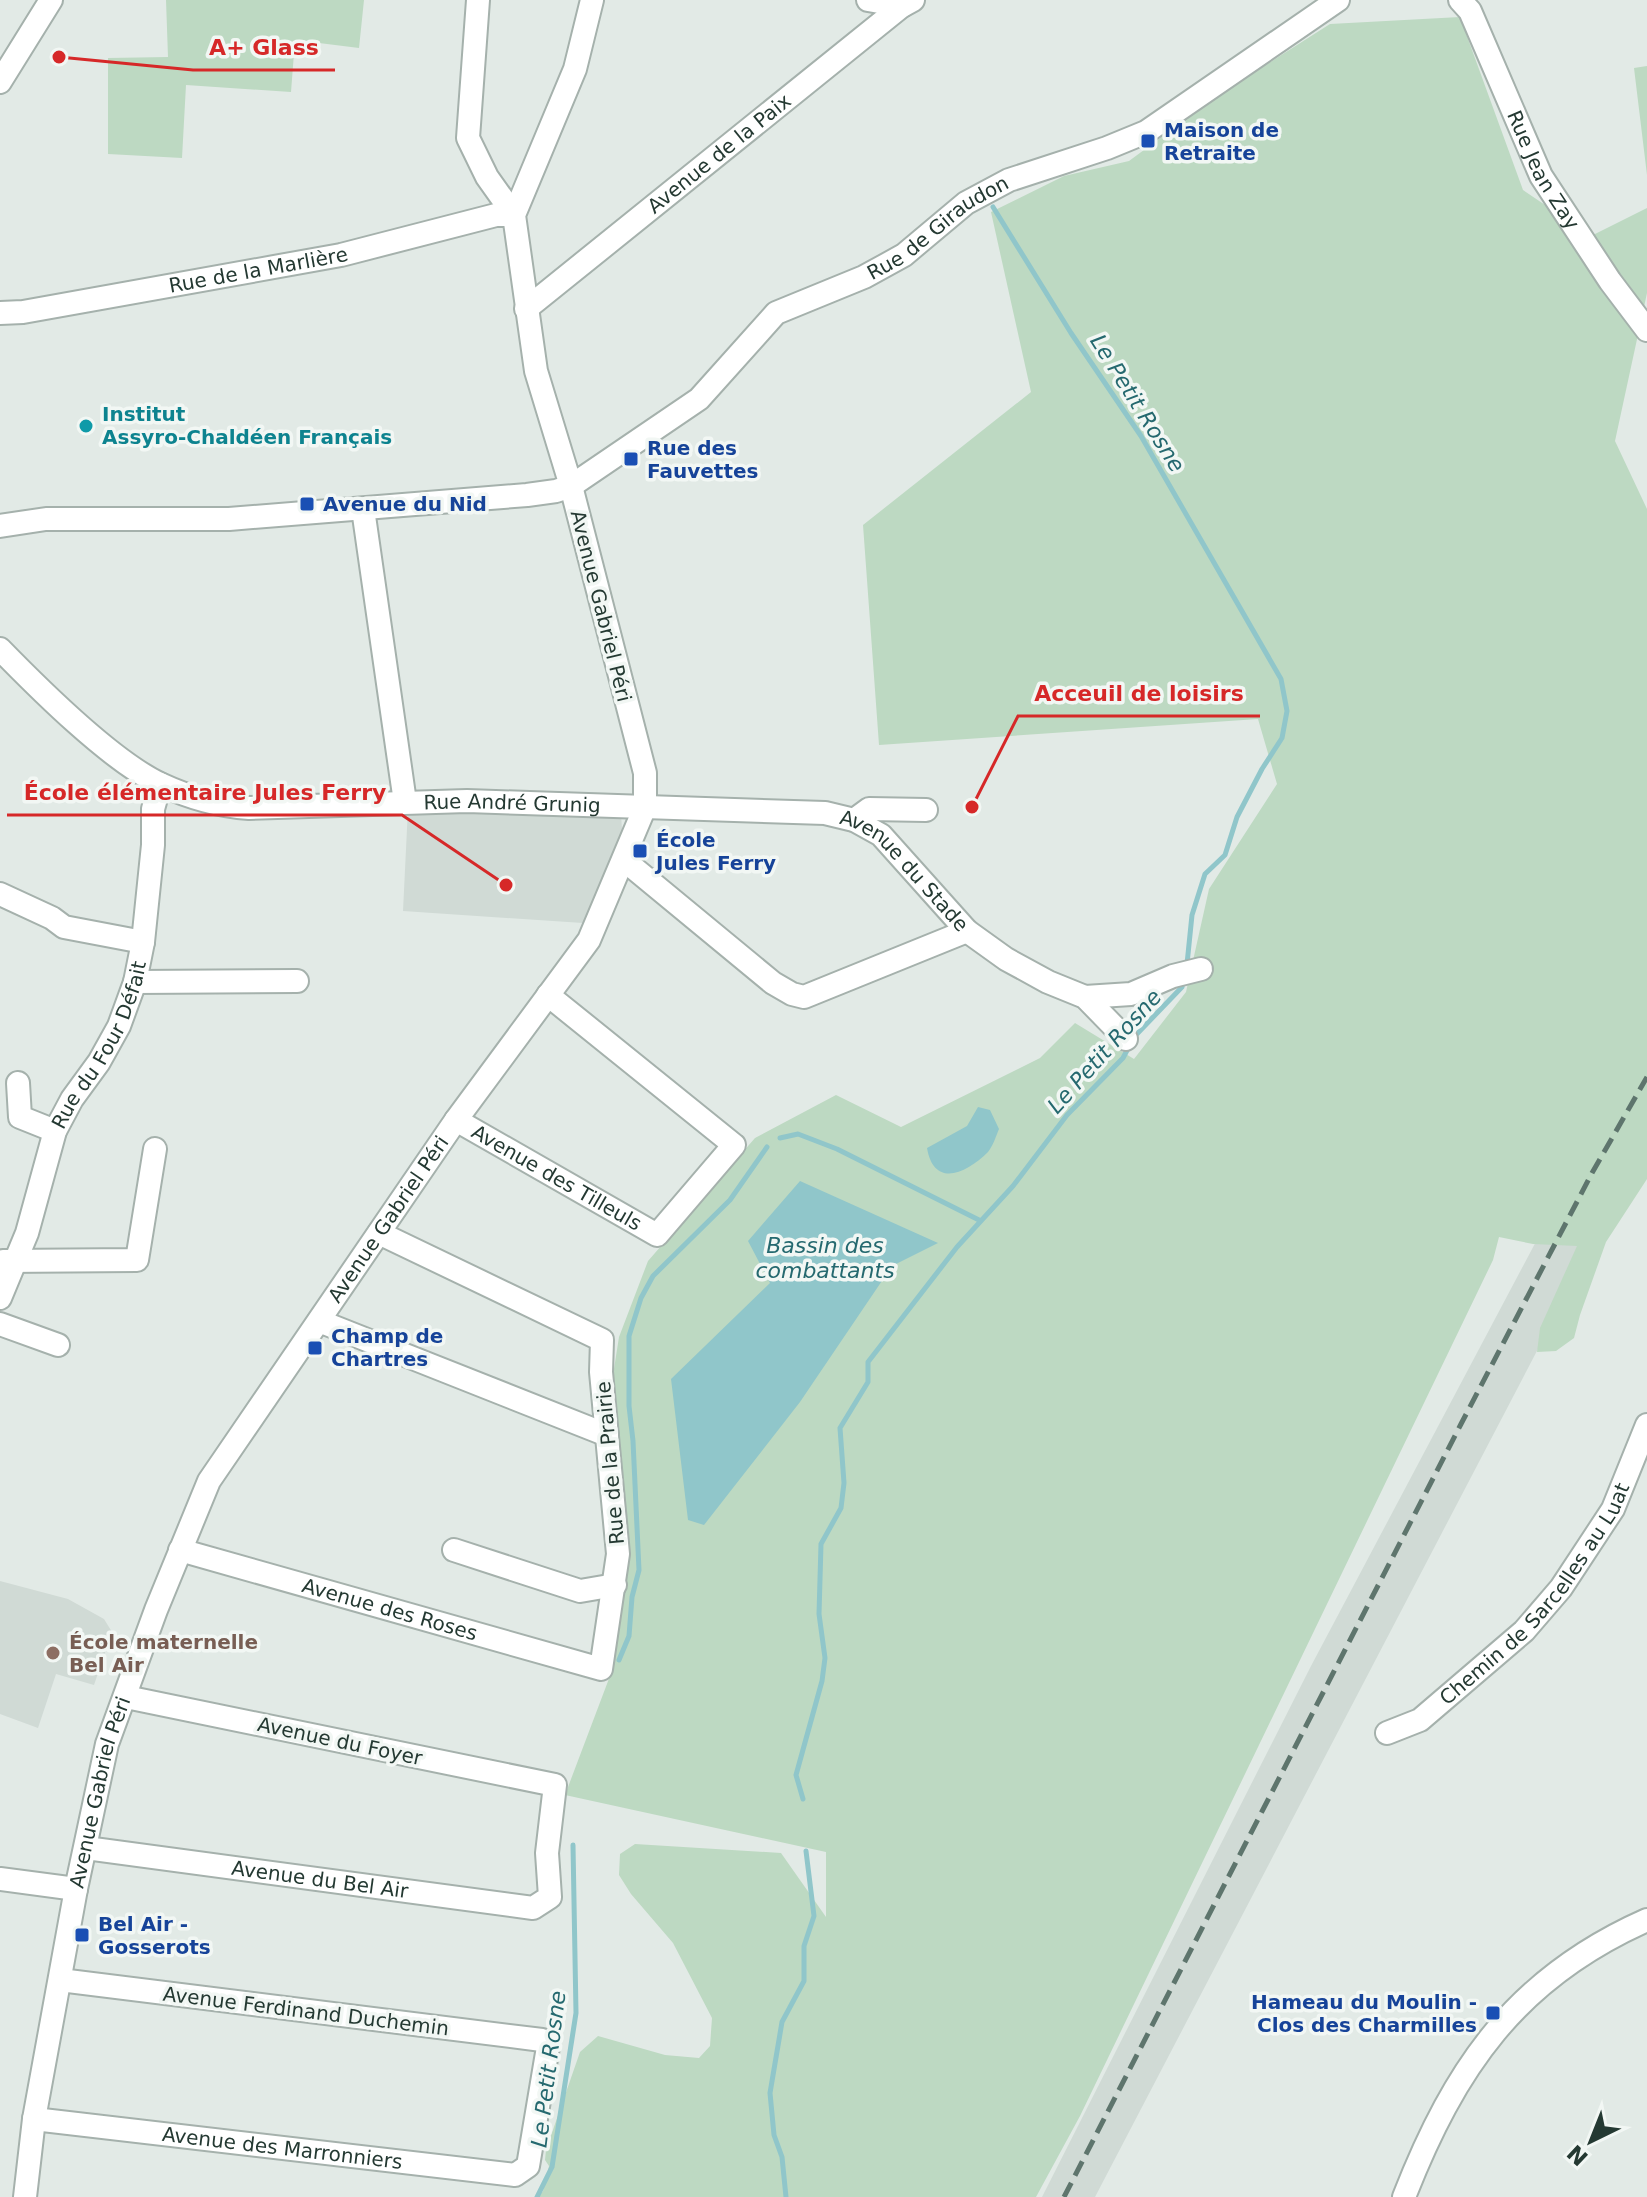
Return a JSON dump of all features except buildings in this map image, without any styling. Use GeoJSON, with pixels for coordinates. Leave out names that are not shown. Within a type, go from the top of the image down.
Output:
{"type":"FeatureCollection","features":[{"type":"Feature","properties":{"kind":"street"},"geometry":{"type":"LineString","coordinates":[[0,82],[51,0]]}},
{"type":"Feature","properties":{"kind":"street"},"geometry":{"type":"LineString","coordinates":[[478,0],[468,138],[487,177],[514,215]]}},
{"type":"Feature","properties":{"kind":"street"},"geometry":{"type":"LineString","coordinates":[[514,215],[575,69],[592,0]]}},
{"type":"Feature","properties":{"kind":"street"},"geometry":{"type":"LineString","coordinates":[[868,0],[907,3]]}},
{"type":"Feature","properties":{"kind":"street","name":"Rue de Giraudon"},"geometry":{"type":"LineString","coordinates":[[571,486],[699,399],[776,313],[864,277],[904,255],[966,203],[1023,173],[1107,148],[1146,132],[1334,4],[1357,0]]}},
{"type":"Feature","properties":{"kind":"street","name":"Rue Jean Zay"},"geometry":{"type":"LineString","coordinates":[[1460,0],[1470,11],[1541,176],[1610,281],[1647,330]]}},
{"type":"Feature","properties":{"kind":"street","name":"Avenue de la Paix"},"geometry":{"type":"LineString","coordinates":[[526,309],[907,3]]}},
{"type":"Feature","properties":{"kind":"street","name":"Rue de la Marlière"},"geometry":{"type":"LineString","coordinates":[[0,313],[23,312],[341,255],[496,215],[514,215]]}},
{"type":"Feature","properties":{"kind":"street","name":"Avenue Gabriel Péri"},"geometry":{"type":"LineString","coordinates":[[25,2197],[34,2119],[76,1889],[107,1744],[209,1481],[456,1120],[589,940],[645,807],[645,773],[571,486],[536,371],[514,215]]}},
{"type":"Feature","properties":{"kind":"street"},"geometry":{"type":"LineString","coordinates":[[0,526],[46,519],[229,519],[527,495],[571,486]]}},
{"type":"Feature","properties":{"kind":"street"},"geometry":{"type":"LineString","coordinates":[[363,509],[405,802]]}},
{"type":"Feature","properties":{"kind":"street","name":"Rue André Grunig"},"geometry":{"type":"LineString","coordinates":[[0,649],[106,746],[160,784],[222,806],[249,808],[467,801],[645,807]]}},
{"type":"Feature","properties":{"kind":"street","name":"Rue du Four Défait"},"geometry":{"type":"LineString","coordinates":[[0,1298],[7,1261],[27,1233],[55,1131],[119,1026],[135,982],[143,942],[153,845],[153,809],[160,784]]}},
{"type":"Feature","properties":{"kind":"street","name":"Avenue du Stade"},"geometry":{"type":"LineString","coordinates":[[645,807],[825,813],[854,820],[881,835],[967,931],[1006,959],[1048,982],[1085,997],[1126,1039]]}},
{"type":"Feature","properties":{"kind":"street"},"geometry":{"type":"LineString","coordinates":[[854,820],[869,809],[926,810]]}},
{"type":"Feature","properties":{"kind":"street"},"geometry":{"type":"LineString","coordinates":[[624,860],[773,983],[804,997],[967,931]]}},
{"type":"Feature","properties":{"kind":"street"},"geometry":{"type":"LineString","coordinates":[[0,894],[52,918],[64,927],[143,942]]}},
{"type":"Feature","properties":{"kind":"street"},"geometry":{"type":"LineString","coordinates":[[1085,997],[1131,994],[1173,976],[1201,969]]}},
{"type":"Feature","properties":{"kind":"street"},"geometry":{"type":"LineString","coordinates":[[135,982],[297,981]]}},
{"type":"Feature","properties":{"kind":"street","name":"Avenue des Tilleuls"},"geometry":{"type":"LineString","coordinates":[[456,1120],[657,1235],[734,1145],[548,995]]}},
{"type":"Feature","properties":{"kind":"street"},"geometry":{"type":"LineString","coordinates":[[18,1083],[20,1117],[55,1131]]}},
{"type":"Feature","properties":{"kind":"street"},"geometry":{"type":"LineString","coordinates":[[7,1261],[137,1260],[155,1149]]}},
{"type":"Feature","properties":{"kind":"street","name":"Rue de la Prairie"},"geometry":{"type":"LineString","coordinates":[[379,1233],[602,1340],[601,1372],[618,1554],[601,1669]]}},
{"type":"Feature","properties":{"kind":"street"},"geometry":{"type":"LineString","coordinates":[[319,1321],[607,1435]]}},
{"type":"Feature","properties":{"kind":"street"},"geometry":{"type":"LineString","coordinates":[[0,1324],[58,1345]]}},
{"type":"Feature","properties":{"kind":"street","name":"Chemin de Sarcelles au Luat"},"geometry":{"type":"LineString","coordinates":[[1387,1733],[1420,1720],[1524,1631],[1561,1588],[1613,1509],[1647,1425]]}},
{"type":"Feature","properties":{"kind":"street","name":"Avenue des Roses"},"geometry":{"type":"LineString","coordinates":[[180,1550],[601,1669]]}},
{"type":"Feature","properties":{"kind":"street"},"geometry":{"type":"LineString","coordinates":[[454,1550],[580,1591],[615,1585]]}},
{"type":"Feature","properties":{"kind":"street","name":"Avenue du Foyer"},"geometry":{"type":"LineString","coordinates":[[126,1697],[555,1785],[547,1853],[550,1897]]}},
{"type":"Feature","properties":{"kind":"street","name":"Avenue du Bel Air"},"geometry":{"type":"LineString","coordinates":[[86,1848],[533,1908],[550,1897]]}},
{"type":"Feature","properties":{"kind":"street"},"geometry":{"type":"LineString","coordinates":[[0,1879],[76,1889]]}},
{"type":"Feature","properties":{"kind":"street"},"geometry":{"type":"LineString","coordinates":[[1404,2197],[1459,2083],[1503,2021],[1550,1975],[1608,1937],[1647,1920]]}},
{"type":"Feature","properties":{"kind":"street","name":"Avenue Ferdinand Duchemin"},"geometry":{"type":"LineString","coordinates":[[60,1980],[542,2040],[548,2047],[528,2166]]}},
{"type":"Feature","properties":{"kind":"street","name":"Avenue des Marronniers"},"geometry":{"type":"LineString","coordinates":[[34,2119],[515,2175],[528,2166]]}},
{"type":"Feature","properties":{"kind":"shaded area"},"geometry":{"type":"Polygon","coordinates":[[[408,808],[621,814],[624,860],[583,923],[403,911],[408,808]]]}},
{"type":"Feature","properties":{"kind":"shaded area"},"geometry":{"type":"Polygon","coordinates":[[[1609,1213],[1095,2197],[1042,2197],[1311,1666],[1549,1217],[1609,1213]]]}},
{"type":"Feature","properties":{"kind":"shaded area","name":"École maternelle Bel Air"},"geometry":{"type":"Polygon","coordinates":[[[0,1581],[68,1599],[104,1619],[112,1632],[94,1685],[56,1674],[38,1728],[0,1714],[0,1581]]]}},
{"type":"Feature","properties":{"kind":"green space"},"geometry":{"type":"Polygon","coordinates":[[[166,0],[364,0],[359,48],[295,40],[291,92],[186,85],[182,158],[108,154],[108,58],[168,57],[166,0]]]}},
{"type":"Feature","properties":{"kind":"green space"},"geometry":{"type":"Polygon","coordinates":[[[1460,17],[1523,190],[1591,236],[1647,208],[1647,293],[1615,441],[1647,509],[1647,1179],[1606,1242],[1574,1338],[1556,1351],[1537,1352],[1540,1328],[1577,1246],[1533,1244],[1499,1237],[1493,1260],[1080,2116],[1036,2197],[538,2197],[543,2191],[549,2166],[545,2160],[546,2150],[580,2052],[598,2036],[665,2055],[699,2058],[710,2046],[712,2018],[673,1943],[631,1894],[619,1875],[620,1854],[635,1844],[781,1853],[826,1917],[826,1852],[565,1795],[613,1668],[627,1561],[613,1375],[619,1337],[648,1261],[755,1138],[836,1095],[901,1127],[1040,1058],[1075,1023],[1134,1059],[1186,992],[1209,889],[1277,784],[1258,719],[879,745],[863,525],[1031,392],[991,212],[1064,176],[1129,161],[1220,94],[1330,24],[1460,17]]]}},
{"type":"Feature","properties":{"kind":"green space"},"geometry":{"type":"Polygon","coordinates":[[[1647,66],[1647,175],[1634,68],[1647,66]]]}},
{"type":"Feature","properties":{"kind":"water"},"geometry":{"type":"Polygon","coordinates":[[[978,1107],[990,1110],[999,1129],[990,1150],[961,1171],[944,1173],[937,1169],[927,1148],[967,1126],[978,1107]]]}},
{"type":"Feature","properties":{"kind":"water","name":"Bassin des combattants"},"geometry":{"type":"Polygon","coordinates":[[[800,1181],[938,1243],[892,1266],[800,1402],[704,1525],[688,1520],[671,1379],[770,1283],[748,1241],[800,1181]]]}},
{"type":"Feature","properties":{"kind":"waterway","name":"Le Petit Rosne"},"geometry":{"type":"LineString","coordinates":[[993,207],[1071,333],[1141,436],[1281,679],[1287,711],[1282,738],[1237,817],[1225,855],[1205,874],[1192,915],[1187,964]]}},
{"type":"Feature","properties":{"kind":"waterway","name":"Le Petit Rosne"},"geometry":{"type":"LineString","coordinates":[[803,1799],[796,1775],[822,1681],[825,1658],[819,1614],[821,1544],[841,1508],[844,1483],[840,1428],[868,1382],[868,1362],[957,1247],[1013,1186],[1067,1115],[1123,1058],[1134,1037],[1182,987],[1183,982]]}},
{"type":"Feature","properties":{"kind":"waterway"},"geometry":{"type":"LineString","coordinates":[[780,1138],[798,1134],[837,1149],[981,1221]]}},
{"type":"Feature","properties":{"kind":"waterway"},"geometry":{"type":"LineString","coordinates":[[619,1660],[629,1636],[632,1597],[639,1570],[629,1406],[629,1336],[641,1298],[653,1276],[730,1200],[767,1147]]}},
{"type":"Feature","properties":{"kind":"waterway","name":"Le Petit Rosne"},"geometry":{"type":"LineString","coordinates":[[537,2197],[552,2167],[576,2013],[573,1845]]}},
{"type":"Feature","properties":{"kind":"waterway","name":"Le Petit Rosne"},"geometry":{"type":"LineString","coordinates":[[786,2197],[782,2157],[774,2135],[770,2093],[782,2022],[804,1981],[804,1946],[814,1916],[806,1851]]}},
{"type":"Feature","properties":{"kind":"railway"},"geometry":{"type":"LineString","coordinates":[[1064,2197],[1461,1424],[1592,1173],[1647,1077]]}},
{"type":"Feature","properties":{"kind":"place","name":"A+ Glass"},"geometry":{"type":"Point","coordinates":[59,57]}},
{"type":"Feature","properties":{"kind":"place","name":"Maison de Retraite"},"geometry":{"type":"Point","coordinates":[1148,141]}},
{"type":"Feature","properties":{"kind":"place","name":"Institut Assyro-Chaldéen Français"},"geometry":{"type":"Point","coordinates":[86,426]}},
{"type":"Feature","properties":{"kind":"place","name":"Rue des Fauvettes"},"geometry":{"type":"Point","coordinates":[631,459]}},
{"type":"Feature","properties":{"kind":"place","name":"Avenue du Nid"},"geometry":{"type":"Point","coordinates":[307,504]}},
{"type":"Feature","properties":{"kind":"place","name":"Acceuil de loisirs"},"geometry":{"type":"Point","coordinates":[972,807]}},
{"type":"Feature","properties":{"kind":"place","name":"École Jules Ferry"},"geometry":{"type":"Point","coordinates":[640,851]}},
{"type":"Feature","properties":{"kind":"place","name":"École élémentaire Jules Ferry"},"geometry":{"type":"Point","coordinates":[506,885]}},
{"type":"Feature","properties":{"kind":"place","name":"Champ de Chartres"},"geometry":{"type":"Point","coordinates":[315,1348]}},
{"type":"Feature","properties":{"kind":"place","name":"École maternelle Bel Air"},"geometry":{"type":"Point","coordinates":[53,1653]}},
{"type":"Feature","properties":{"kind":"place","name":"Bel Air - Gosserots"},"geometry":{"type":"Point","coordinates":[82,1935]}},
{"type":"Feature","properties":{"kind":"place","name":"Hameau du Moulin - Clos des Charmilles"},"geometry":{"type":"Point","coordinates":[1493,2013]}}]}
